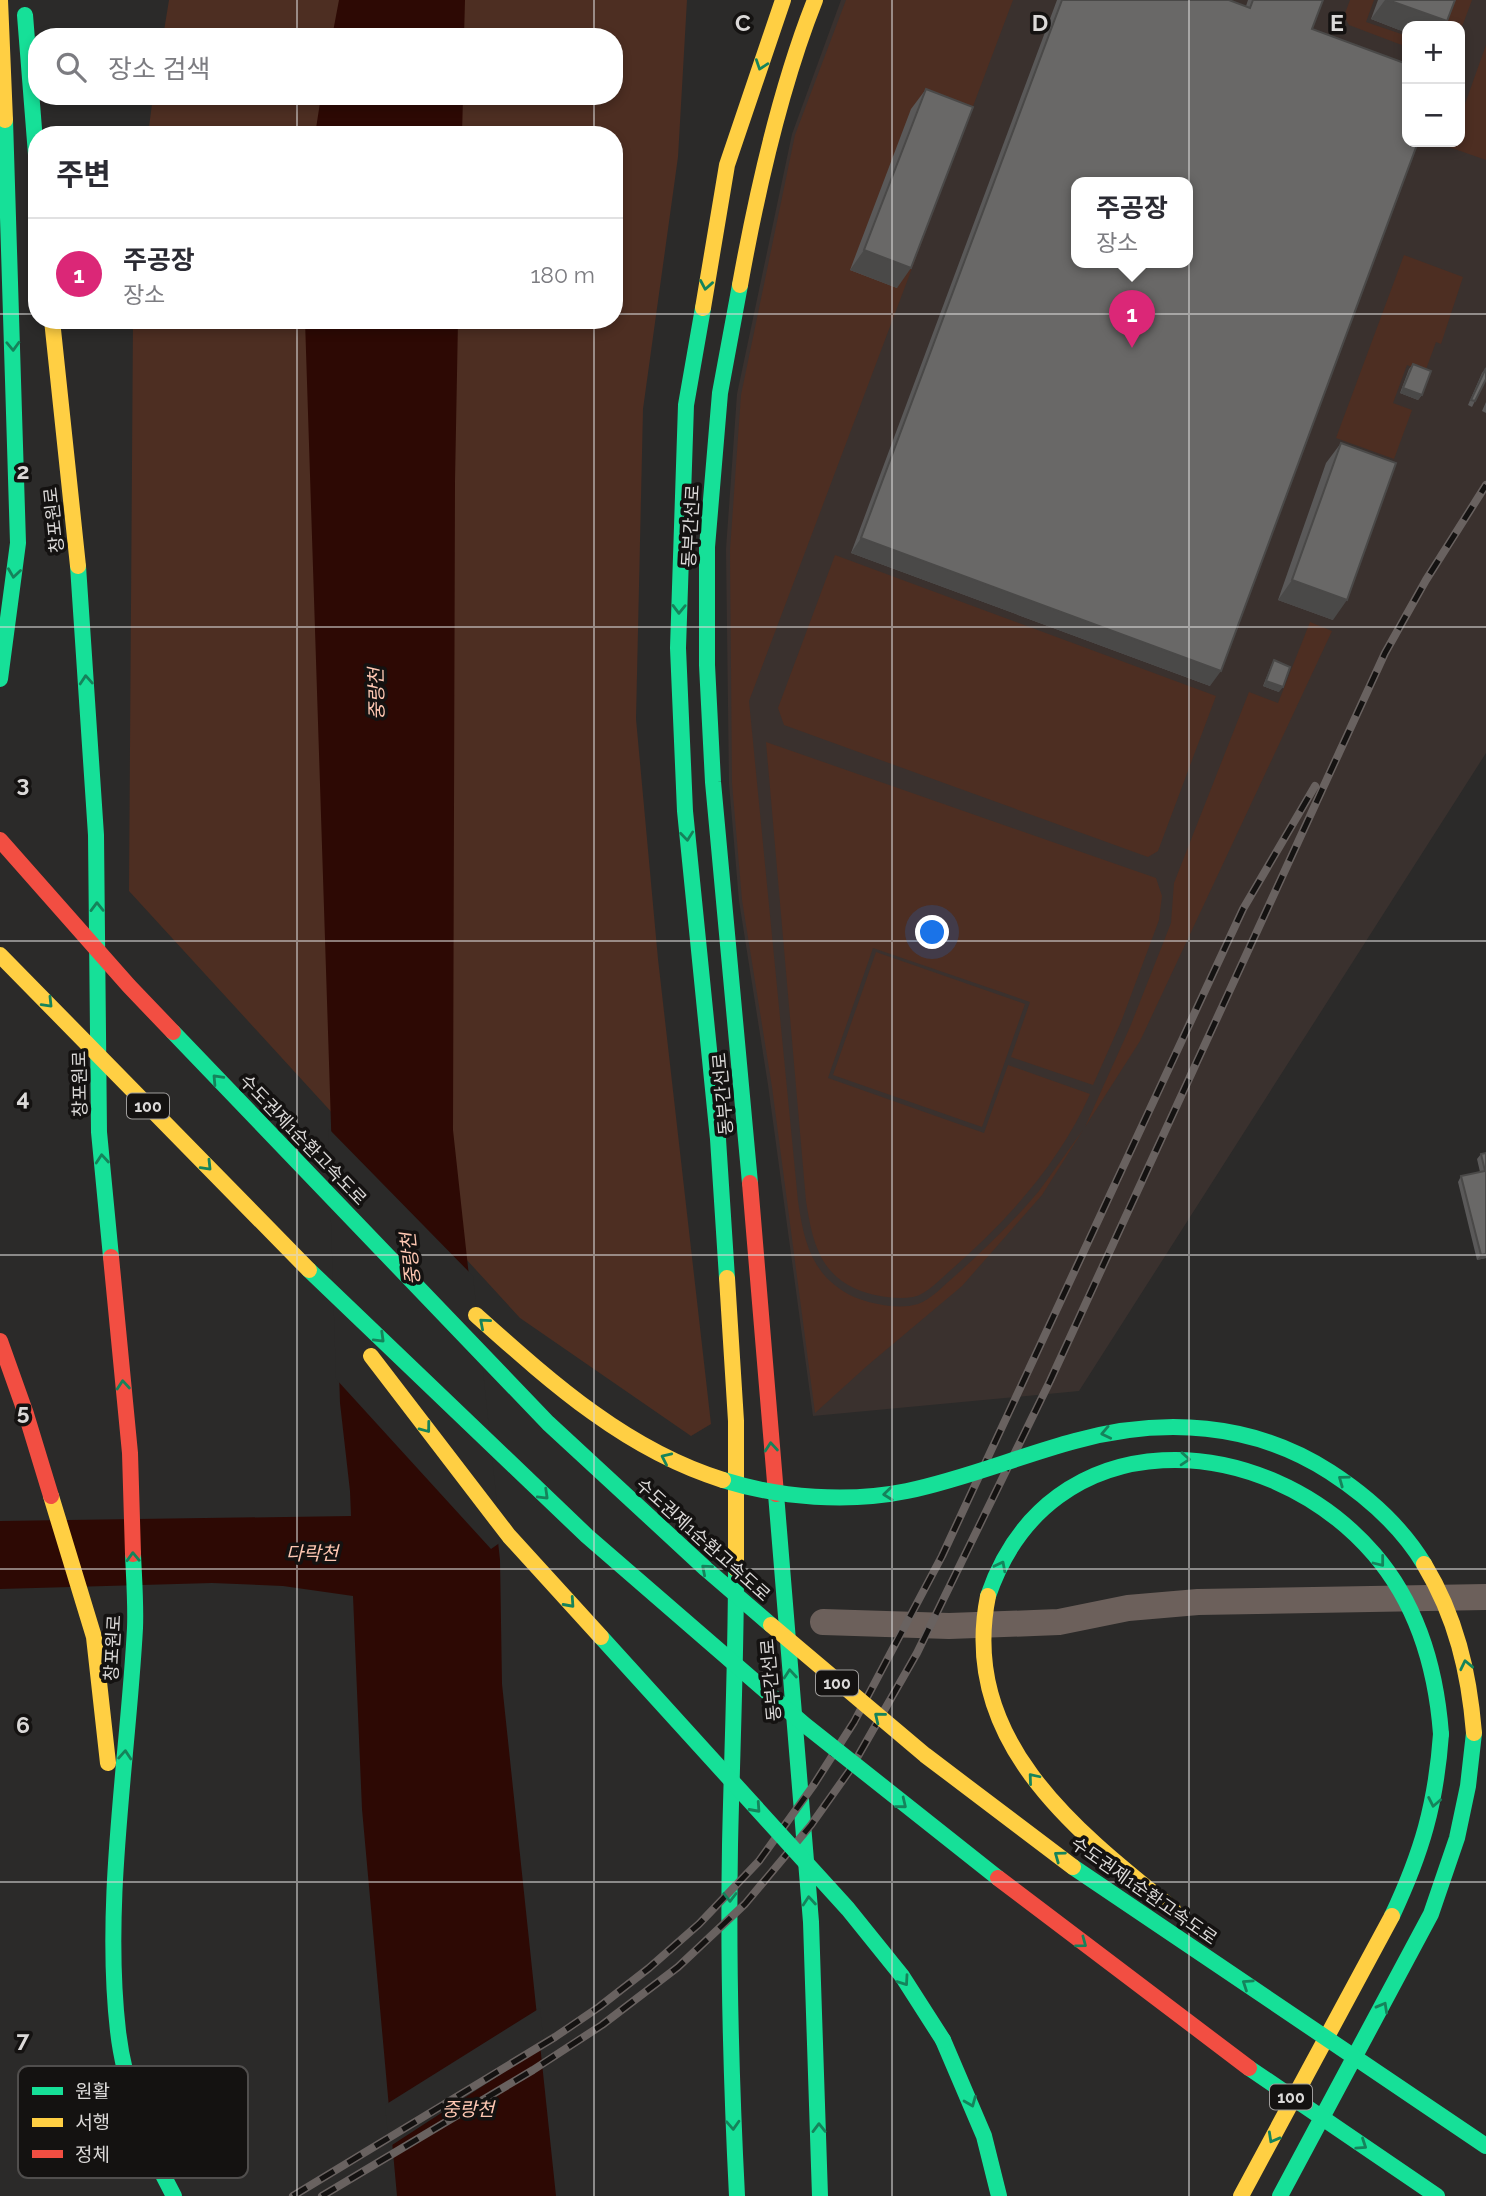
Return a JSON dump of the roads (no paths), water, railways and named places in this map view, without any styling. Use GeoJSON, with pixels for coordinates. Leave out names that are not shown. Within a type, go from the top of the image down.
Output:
{"type":"FeatureCollection","features":[{"type":"Feature","properties":{"kind":"main road","name":"창포원로"},"geometry":{"type":"LineString","coordinates":[[0,0],[18,543],[0,679]]}},
{"type":"Feature","properties":{"kind":"main road"},"geometry":{"type":"LineString","coordinates":[[24,0],[28,51]]}},
{"type":"Feature","properties":{"kind":"main road","name":"동부간선로"},"geometry":{"type":"LineString","coordinates":[[737,2196],[730,1971],[736,1421],[718,1139],[685,811],[678,648],[686,405],[727,165],[783,0]]}},
{"type":"Feature","properties":{"kind":"main road","name":"동부간선로"},"geometry":{"type":"LineString","coordinates":[[815,0],[799,40],[753,213],[720,393],[707,547],[707,665],[720,874],[741,1071],[811,1922],[820,2196]]}},
{"type":"Feature","properties":{"kind":"main road"},"geometry":{"type":"LineString","coordinates":[[32,105],[34,126]]}},
{"type":"Feature","properties":{"kind":"main road","name":"창포원로"},"geometry":{"type":"LineString","coordinates":[[53,329],[81,604],[96,835],[99,1132],[130,1453],[135,1625],[113,1954],[118,2033],[126,2066]]}},
{"type":"Feature","properties":{"kind":"main road","name":"수도권제1순환고속도로"},"geometry":{"type":"LineString","coordinates":[[0,840],[129,986],[548,1423],[706,1570],[925,1755],[1093,1881],[1486,2144]]}},
{"type":"Feature","properties":{"kind":"main road","name":"100"},"geometry":{"type":"LineString","coordinates":[[0,954],[295,1257],[587,1536],[815,1733],[916,1815],[1260,2076],[1437,2196]]}},
{"type":"Feature","properties":{"kind":"main road"},"geometry":{"type":"LineString","coordinates":[[264,1129],[421,1267]]}},
{"type":"Feature","properties":{"kind":"main road"},"geometry":{"type":"LineString","coordinates":[[295,1257],[509,1536],[848,1909],[902,1976],[943,2040],[972,2105],[997,2179],[999,2196]]}},
{"type":"Feature","properties":{"kind":"main road"},"geometry":{"type":"LineString","coordinates":[[462,1304],[576,1401],[625,1437],[672,1462],[768,1492],[826,1496],[904,1492],[972,1474],[1095,1435],[1158,1425],[1213,1427],[1285,1446],[1326,1468],[1370,1501],[1395,1526],[1422,1560],[1445,1602],[1464,1655],[1474,1732],[1466,1806],[1439,1896],[1409,1959],[1280,2196]]}},
{"type":"Feature","properties":{"kind":"main road","name":"창포원로"},"geometry":{"type":"LineString","coordinates":[[0,1341],[26,1414],[94,1637],[118,1848]]}},
{"type":"Feature","properties":{"kind":"main road"},"geometry":{"type":"LineString","coordinates":[[1181,1915],[1102,1848],[1038,1785],[1009,1743],[990,1696],[982,1643],[991,1585],[1006,1555],[1029,1522],[1067,1489],[1109,1467],[1155,1458],[1186,1458],[1245,1469],[1312,1500],[1341,1520],[1391,1575],[1410,1608],[1420,1627],[1431,1662],[1440,1704],[1441,1734],[1435,1801],[1408,1885],[1379,1944],[1241,2196]]}},
{"type":"Feature","properties":{"kind":"main road"},"geometry":{"type":"LineString","coordinates":[[1248,1966],[1397,2074],[1486,2144]]}},
{"type":"Feature","properties":{"kind":"main road","name":"창포원로"},"geometry":{"type":"LineString","coordinates":[[164,2178],[174,2196]]}},
{"type":"Feature","properties":{"kind":"street"},"geometry":{"type":"LineString","coordinates":[[823,1622],[949,1626],[1034,1623],[1059,1622],[1128,1608],[1198,1602],[1486,1597]]}},
{"type":"Feature","properties":{"kind":"water"},"geometry":{"type":"Polygon","coordinates":[[[339,0],[465,0],[464,28],[334,28],[339,0]]]}},
{"type":"Feature","properties":{"kind":"water"},"geometry":{"type":"Polygon","coordinates":[[[320,105],[463,105],[462,126],[316,126],[320,105]]]}},
{"type":"Feature","properties":{"kind":"water","name":"중랑천"},"geometry":{"type":"Polygon","coordinates":[[[305,329],[458,329],[453,1130],[500,1560],[502,1684],[556,2196],[397,2196],[362,1809],[353,1596],[283,1586],[212,1583],[0,1589],[0,1521],[351,1516],[340,1403],[305,329]]]}},
{"type":"Feature","properties":{"kind":"railway"},"geometry":{"type":"LineString","coordinates":[[322,2196],[533,2070],[602,2025],[678,1967],[745,1904],[811,1825],[850,1770],[917,1653],[1050,1381],[1385,653],[1426,580],[1486,485]]}},
{"type":"Feature","properties":{"kind":"railway"},"geometry":{"type":"LineString","coordinates":[[293,2196],[555,2037],[599,2007],[699,1924],[759,1861],[813,1786],[854,1722],[942,1556],[1243,909],[1315,786]]}},
{"type":"Feature","properties":{"kind":"place","name":"주공장"},"geometry":{"type":"Point","coordinates":[1132,348]}},
{"type":"Feature","properties":{"kind":"water label","name":"다락천"},"geometry":{"type":"Point","coordinates":[312,1553]}}]}
